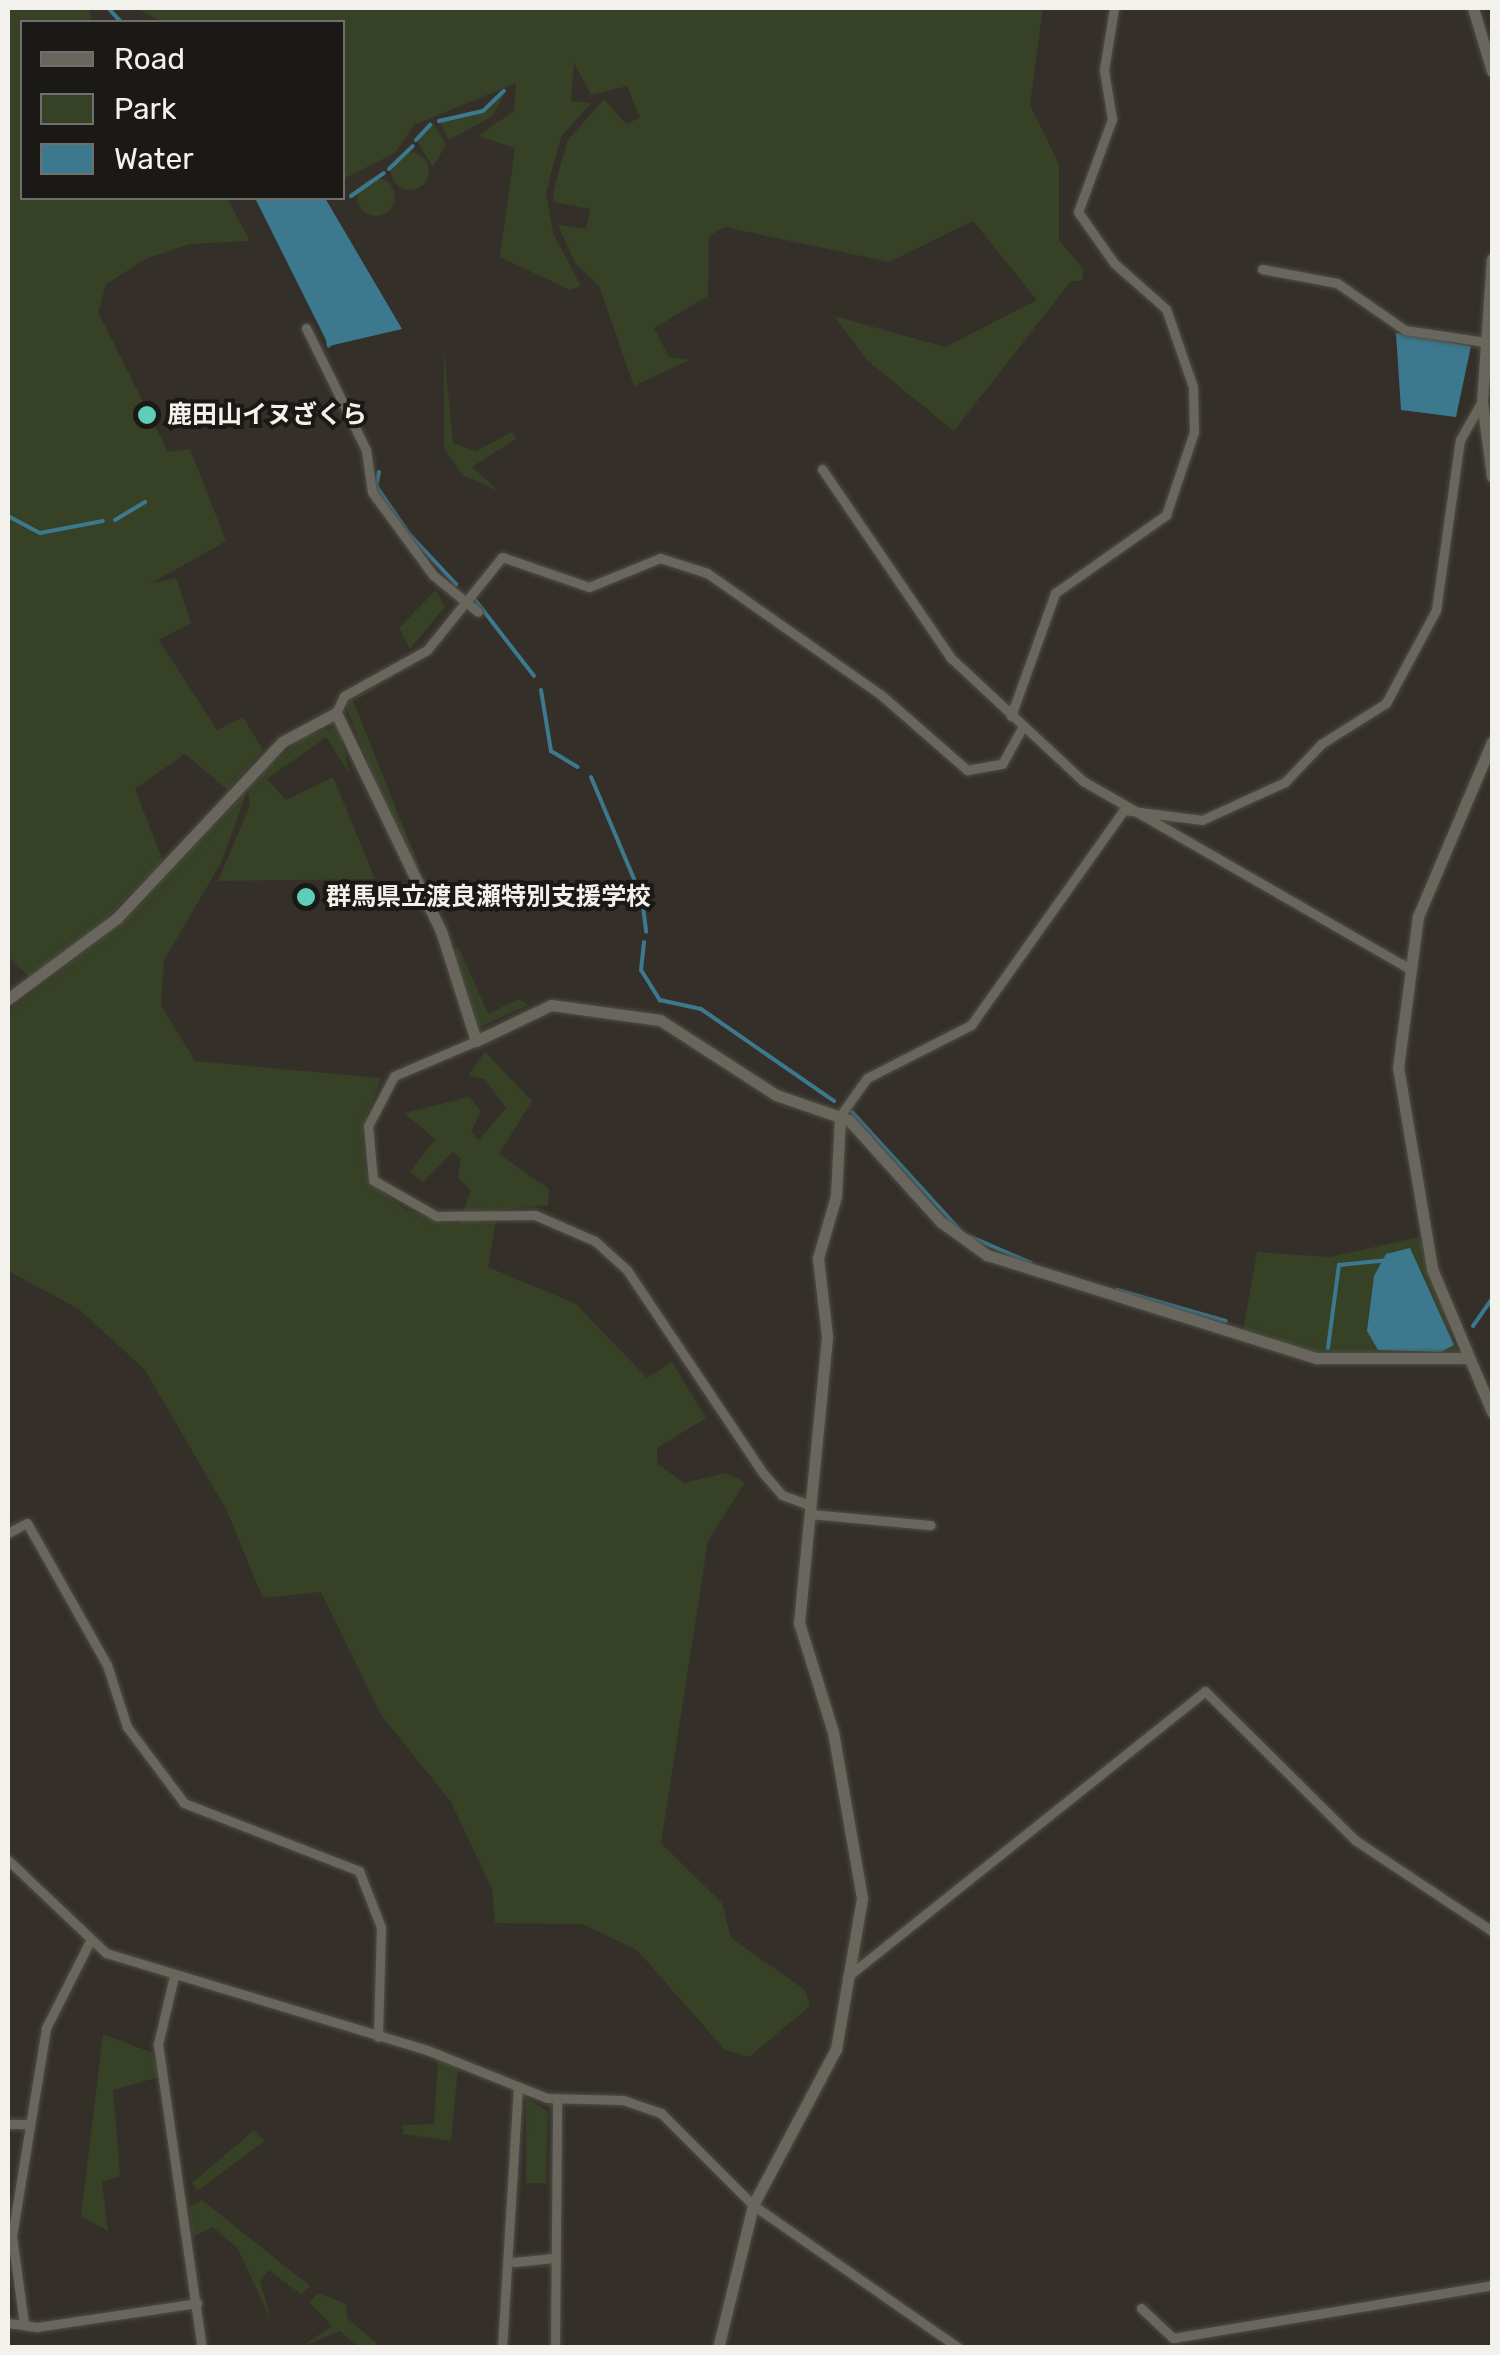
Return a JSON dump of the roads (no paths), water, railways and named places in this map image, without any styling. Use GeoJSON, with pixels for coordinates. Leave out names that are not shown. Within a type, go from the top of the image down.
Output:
{"type":"FeatureCollection","features":[{"type":"Feature","properties":{"kind":"street"},"geometry":{"type":"LineString","coordinates":[[1011,716],[1055,593],[1166,515],[1194,432],[1192,387],[1166,309],[1114,262],[1078,212],[1112,119],[1104,70],[1114,8]]}},
{"type":"Feature","properties":{"kind":"street"},"geometry":{"type":"LineString","coordinates":[[1473,8],[1492,72]]}},
{"type":"Feature","properties":{"kind":"street"},"geometry":{"type":"LineString","coordinates":[[1492,259],[1482,401],[1492,476]]}},
{"type":"Feature","properties":{"kind":"street"},"geometry":{"type":"LineString","coordinates":[[1262,270],[1337,283],[1405,330],[1484,342]]}},
{"type":"Feature","properties":{"kind":"street"},"geometry":{"type":"LineString","coordinates":[[306,328],[366,450],[372,492],[433,575],[478,612]]}},
{"type":"Feature","properties":{"kind":"street"},"geometry":{"type":"LineString","coordinates":[[1124,810],[1202,820],[1286,782],[1321,744],[1386,704],[1436,610],[1460,440],[1482,401]]}},
{"type":"Feature","properties":{"kind":"street"},"geometry":{"type":"LineString","coordinates":[[822,469],[950,658],[1022,728],[1124,810],[1406,967]]}},
{"type":"Feature","properties":{"kind":"street"},"geometry":{"type":"LineString","coordinates":[[8,998],[117,918],[282,742],[336,713],[344,696],[427,650],[464,599],[502,557],[589,587],[646,560],[682,561],[880,694],[967,770],[1002,764],[1022,728]]}},
{"type":"Feature","properties":{"kind":"street"},"geometry":{"type":"LineString","coordinates":[[336,713],[441,931],[476,1041]]}},
{"type":"Feature","properties":{"kind":"street"},"geometry":{"type":"LineString","coordinates":[[1492,742],[1418,916],[1406,967],[1402,1108],[1428,1253],[1492,1412]]}},
{"type":"Feature","properties":{"kind":"street"},"geometry":{"type":"LineString","coordinates":[[718,2348],[753,2205],[836,2049],[861,1874],[799,1623],[827,1336],[818,1258],[836,1196],[840,1116],[867,1078],[971,1024],[1124,810]]}},
{"type":"Feature","properties":{"kind":"street"},"geometry":{"type":"LineString","coordinates":[[931,1526],[810,1510],[782,1495],[763,1473],[627,1270],[596,1241],[534,1215],[436,1216],[378,1186],[366,1134],[394,1076],[551,1005],[648,1017],[776,1096],[840,1116],[879,1143],[941,1222],[987,1255],[1316,1358],[1469,1358]]}},
{"type":"Feature","properties":{"kind":"street"},"geometry":{"type":"LineString","coordinates":[[8,1533],[27,1523],[107,1665],[127,1726],[184,1803],[353,1863],[381,1927],[378,2036]]}},
{"type":"Feature","properties":{"kind":"street"},"geometry":{"type":"LineString","coordinates":[[847,1977],[1206,1692],[1356,1840],[1492,1931]]}},
{"type":"Feature","properties":{"kind":"street"},"geometry":{"type":"LineString","coordinates":[[8,1860],[89,1943],[174,1976],[378,2036],[557,2100],[623,2100],[661,2113],[753,2205],[959,2348]]}},
{"type":"Feature","properties":{"kind":"street"},"geometry":{"type":"LineString","coordinates":[[24,2324],[12,2242],[30,2124],[48,2019],[89,1943]]}},
{"type":"Feature","properties":{"kind":"street"},"geometry":{"type":"LineString","coordinates":[[174,1976],[158,2044],[202,2348]]}},
{"type":"Feature","properties":{"kind":"street"},"geometry":{"type":"LineString","coordinates":[[502,2348],[514,2262],[518,2087]]}},
{"type":"Feature","properties":{"kind":"street"},"geometry":{"type":"LineString","coordinates":[[555,2348],[557,2100]]}},
{"type":"Feature","properties":{"kind":"street"},"geometry":{"type":"LineString","coordinates":[[8,2124],[30,2124]]}},
{"type":"Feature","properties":{"kind":"street"},"geometry":{"type":"LineString","coordinates":[[514,2262],[554,2258]]}},
{"type":"Feature","properties":{"kind":"street"},"geometry":{"type":"LineString","coordinates":[[1142,2308],[1173,2338],[1492,2286]]}},
{"type":"Feature","properties":{"kind":"street"},"geometry":{"type":"LineString","coordinates":[[8,2322],[24,2324],[197,2302]]}},
{"type":"Feature","properties":{"kind":"water"},"geometry":{"type":"Polygon","coordinates":[[[256,200],[326,200],[402,329],[329,346],[256,200]]]}},
{"type":"Feature","properties":{"kind":"water"},"geometry":{"type":"Polygon","coordinates":[[[1396,333],[1471,346],[1456,417],[1401,410],[1396,333]]]}},
{"type":"Feature","properties":{"kind":"water"},"geometry":{"type":"Polygon","coordinates":[[[1410,1248],[1454,1345],[1441,1352],[1378,1350],[1367,1331],[1374,1276],[1386,1254],[1410,1248]]]}},
{"type":"Feature","properties":{"kind":"waterway"},"geometry":{"type":"LineString","coordinates":[[108,8],[119,20]]}},
{"type":"Feature","properties":{"kind":"waterway"},"geometry":{"type":"LineString","coordinates":[[439,121],[483,111],[504,91]]}},
{"type":"Feature","properties":{"kind":"waterway"},"geometry":{"type":"LineString","coordinates":[[416,140],[430,125]]}},
{"type":"Feature","properties":{"kind":"waterway"},"geometry":{"type":"LineString","coordinates":[[389,169],[413,146]]}},
{"type":"Feature","properties":{"kind":"waterway"},"geometry":{"type":"LineString","coordinates":[[351,196],[384,173]]}},
{"type":"Feature","properties":{"kind":"waterway"},"geometry":{"type":"LineString","coordinates":[[325,324],[329,346]]}},
{"type":"Feature","properties":{"kind":"waterway"},"geometry":{"type":"LineString","coordinates":[[379,472],[376,486],[409,534],[456,584]]}},
{"type":"Feature","properties":{"kind":"waterway"},"geometry":{"type":"LineString","coordinates":[[115,520],[145,502]]}},
{"type":"Feature","properties":{"kind":"waterway"},"geometry":{"type":"LineString","coordinates":[[8,516],[40,533],[103,521]]}},
{"type":"Feature","properties":{"kind":"waterway"},"geometry":{"type":"LineString","coordinates":[[472,596],[534,676]]}},
{"type":"Feature","properties":{"kind":"waterway"},"geometry":{"type":"LineString","coordinates":[[541,690],[551,751],[578,767]]}},
{"type":"Feature","properties":{"kind":"waterway"},"geometry":{"type":"LineString","coordinates":[[591,777],[642,898],[646,932]]}},
{"type":"Feature","properties":{"kind":"waterway"},"geometry":{"type":"LineString","coordinates":[[644,942],[641,970],[660,1000],[701,1009],[834,1101]]}},
{"type":"Feature","properties":{"kind":"waterway"},"geometry":{"type":"LineString","coordinates":[[852,1112],[959,1229]]}},
{"type":"Feature","properties":{"kind":"waterway"},"geometry":{"type":"LineString","coordinates":[[971,1237],[1031,1263]]}},
{"type":"Feature","properties":{"kind":"waterway"},"geometry":{"type":"LineString","coordinates":[[1328,1348],[1339,1265],[1389,1260]]}},
{"type":"Feature","properties":{"kind":"waterway"},"geometry":{"type":"LineString","coordinates":[[1117,1290],[1226,1321]]}},
{"type":"Feature","properties":{"kind":"waterway"},"geometry":{"type":"LineString","coordinates":[[1473,1326],[1492,1299]]}},
{"type":"Feature","properties":{"kind":"place","name":"鹿田山イヌざくら"},"geometry":{"type":"Point","coordinates":[147,415]}},
{"type":"Feature","properties":{"kind":"place","name":"群馬県立渡良瀬特別支援学校"},"geometry":{"type":"Point","coordinates":[306,897]}}]}
